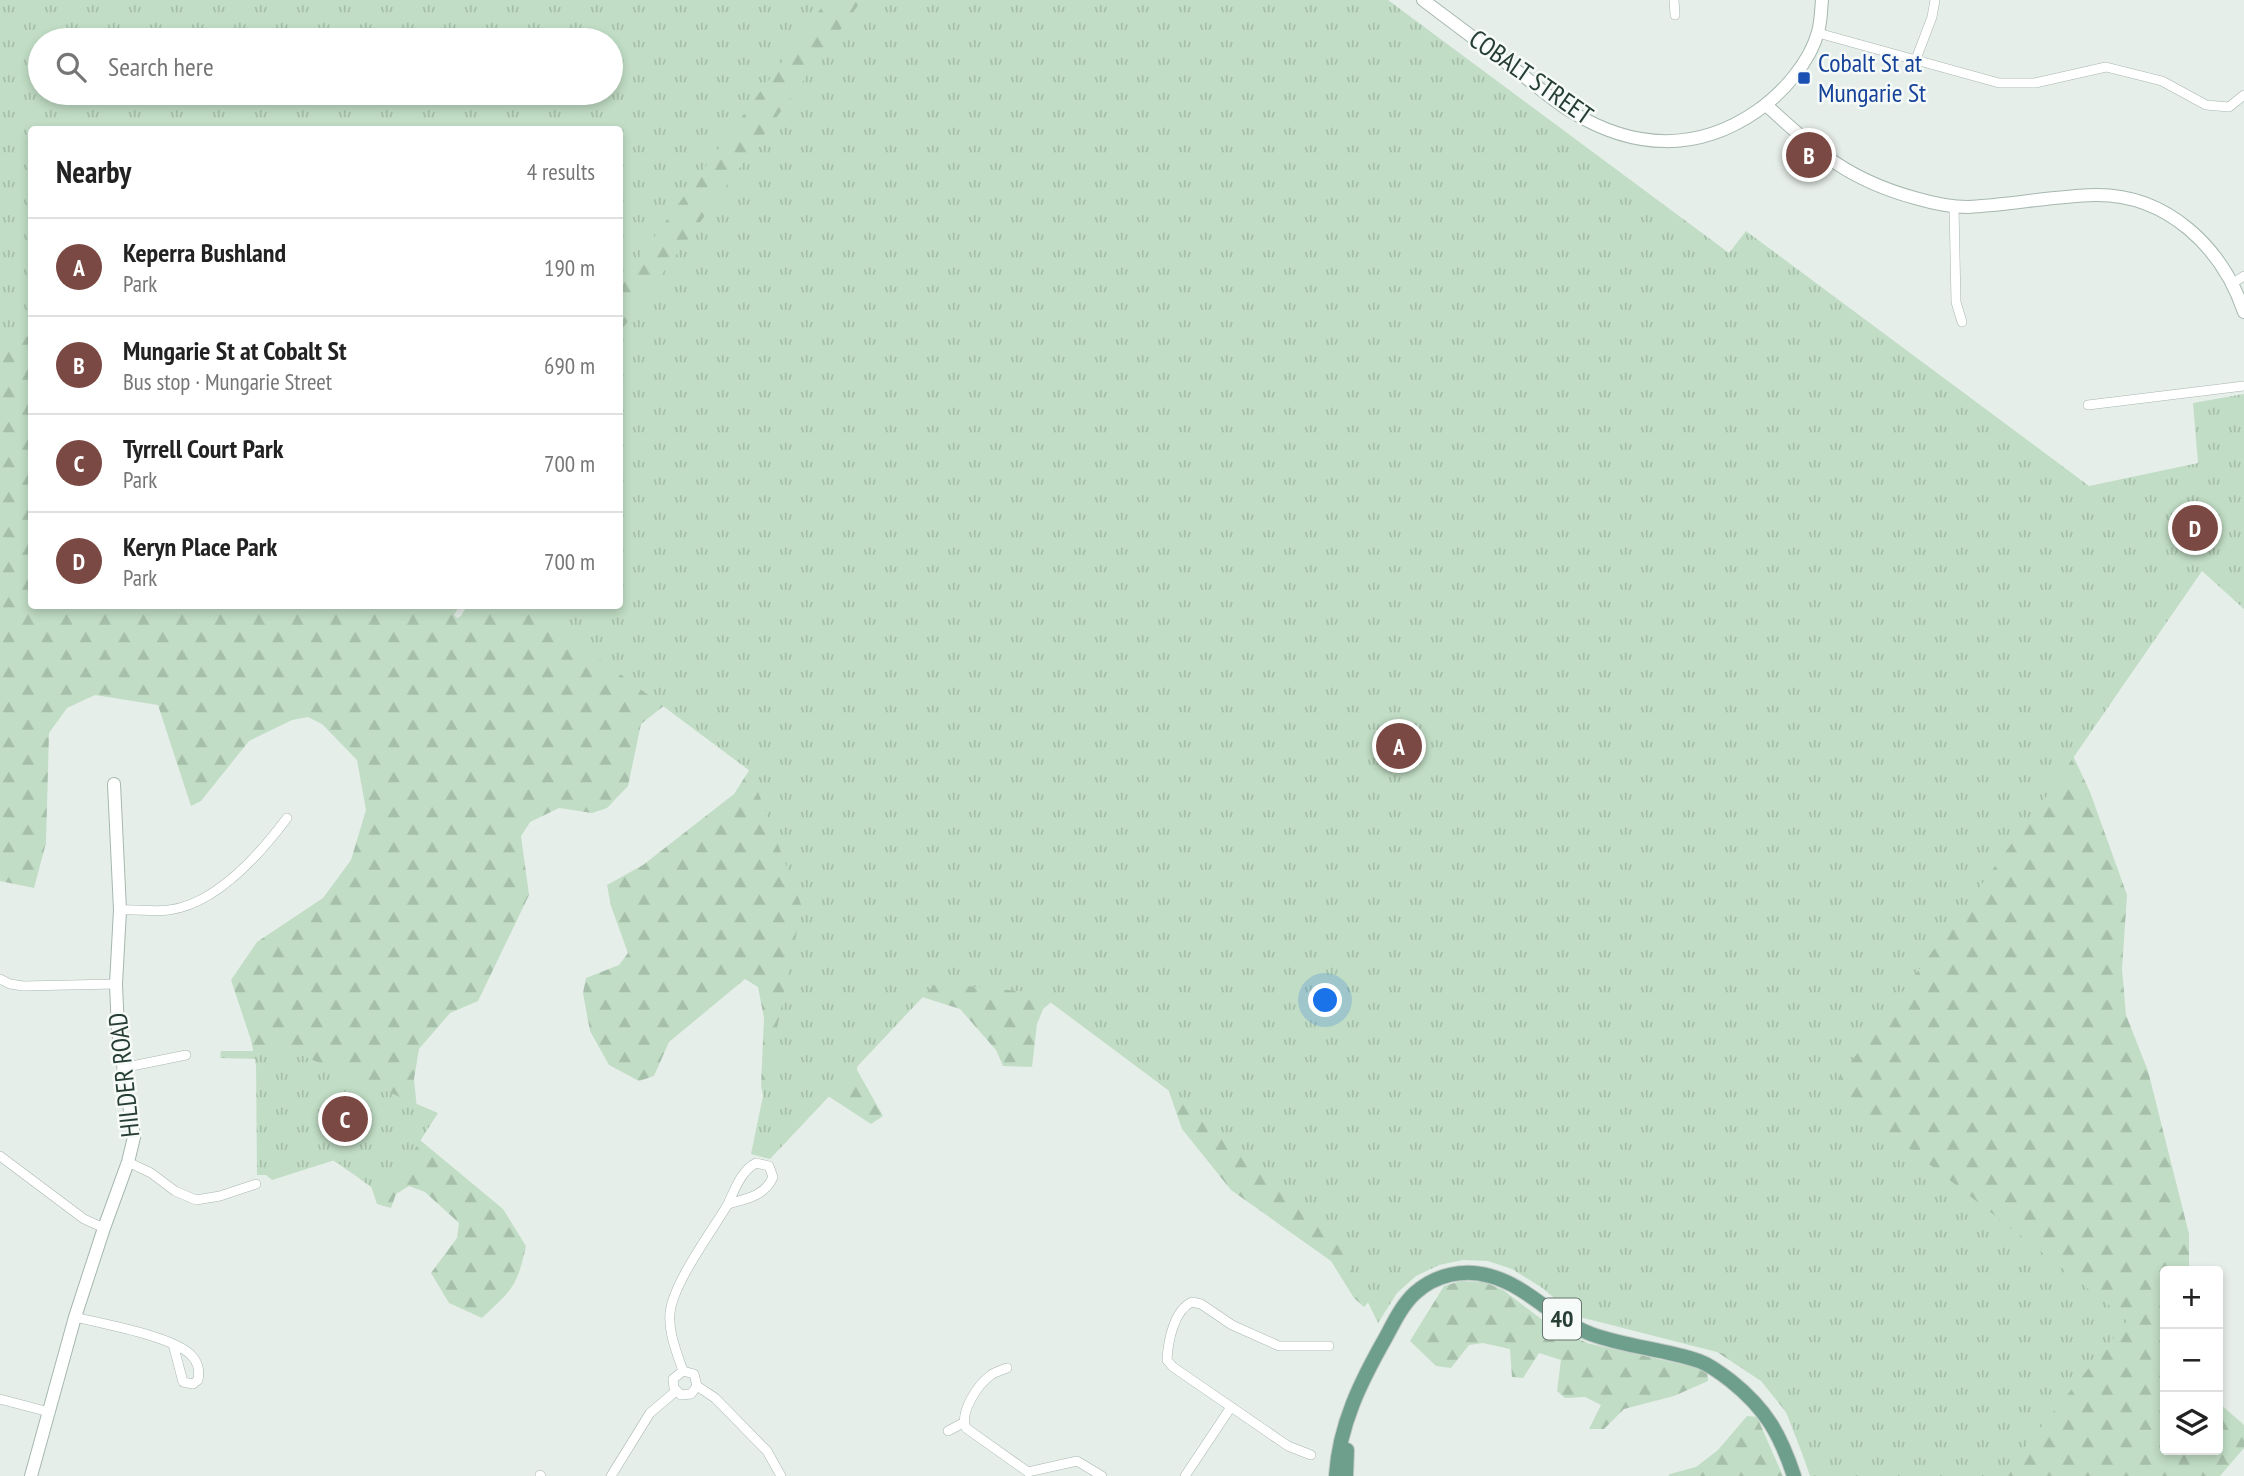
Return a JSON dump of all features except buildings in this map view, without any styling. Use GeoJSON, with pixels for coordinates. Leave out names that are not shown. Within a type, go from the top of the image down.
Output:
{"type":"FeatureCollection","features":[{"type":"Feature","properties":{"kind":"main road","name":"40"},"geometry":{"type":"LineString","coordinates":[[1336,1476],[1340,1444],[1350,1410],[1361,1382],[1401,1310],[1413,1294],[1439,1278],[1471,1272],[1513,1284],[1561,1318],[1585,1331],[1615,1343],[1700,1362],[1725,1376],[1750,1396],[1768,1416],[1783,1442],[1794,1476]]}},
{"type":"Feature","properties":{"kind":"main road","name":"40"},"geometry":{"type":"LineString","coordinates":[[1346,1476],[1350,1410]]}},
{"type":"Feature","properties":{"kind":"street","name":"COBALT STREET"},"geometry":{"type":"LineString","coordinates":[[1423,0],[1572,112],[1623,134],[1675,143],[1712,135],[1743,121],[1766,105],[1793,78],[1818,33],[1822,0]]}},
{"type":"Feature","properties":{"kind":"street"},"geometry":{"type":"LineString","coordinates":[[1674,0],[1675,15]]}},
{"type":"Feature","properties":{"kind":"street"},"geometry":{"type":"LineString","coordinates":[[1916,59],[1932,17],[1935,0]]}},
{"type":"Feature","properties":{"kind":"street"},"geometry":{"type":"LineString","coordinates":[[1818,33],[1999,83],[2035,83],[2106,67],[2162,80],[2206,104],[2229,107],[2244,95]]}},
{"type":"Feature","properties":{"kind":"street"},"geometry":{"type":"LineString","coordinates":[[1766,105],[1827,158],[1855,176],[1899,193],[1955,207],[2096,195],[2134,201],[2171,216],[2194,232],[2238,280],[2244,312]]}},
{"type":"Feature","properties":{"kind":"street"},"geometry":{"type":"LineString","coordinates":[[1955,207],[1956,302],[1962,322]]}},
{"type":"Feature","properties":{"kind":"street"},"geometry":{"type":"LineString","coordinates":[[2088,405],[2244,386]]}},
{"type":"Feature","properties":{"kind":"street","name":"HILDER ROAD"},"geometry":{"type":"LineString","coordinates":[[30,1476],[75,1317],[134,1137],[118,1031],[116,984],[120,909],[114,784]]}},
{"type":"Feature","properties":{"kind":"street"},"geometry":{"type":"LineString","coordinates":[[120,909],[170,910],[192,903],[242,871],[287,818]]}},
{"type":"Feature","properties":{"kind":"street"},"geometry":{"type":"LineString","coordinates":[[0,979],[10,984],[33,987],[116,984]]}},
{"type":"Feature","properties":{"kind":"street"},"geometry":{"type":"LineString","coordinates":[[122,1068],[186,1055]]}},
{"type":"Feature","properties":{"kind":"street"},"geometry":{"type":"LineString","coordinates":[[0,1156],[83,1219],[104,1228]]}},
{"type":"Feature","properties":{"kind":"street"},"geometry":{"type":"LineString","coordinates":[[128,1162],[151,1173],[175,1191],[196,1200],[208,1199],[256,1184]]}},
{"type":"Feature","properties":{"kind":"street"},"geometry":{"type":"LineString","coordinates":[[682,1371],[673,1341],[670,1314],[672,1304],[685,1275],[749,1167],[756,1163],[769,1166],[773,1177],[766,1189],[750,1198],[728,1204]]}},
{"type":"Feature","properties":{"kind":"street"},"geometry":{"type":"LineString","coordinates":[[1311,1455],[1288,1446],[1167,1360],[1180,1311],[1184,1305],[1197,1302],[1232,1325],[1279,1346],[1329,1346]]}},
{"type":"Feature","properties":{"kind":"street"},"geometry":{"type":"LineString","coordinates":[[75,1317],[173,1344]]}},
{"type":"Feature","properties":{"kind":"street"},"geometry":{"type":"LineString","coordinates":[[1007,1368],[990,1375],[966,1407],[966,1428],[1028,1472],[1077,1461],[1102,1476]]}},
{"type":"Feature","properties":{"kind":"street"},"geometry":{"type":"LineString","coordinates":[[682,1371],[694,1374],[697,1386],[715,1398],[767,1451],[781,1476]]}},
{"type":"Feature","properties":{"kind":"street"},"geometry":{"type":"LineString","coordinates":[[676,1391],[673,1379],[682,1371]]}},
{"type":"Feature","properties":{"kind":"street"},"geometry":{"type":"LineString","coordinates":[[676,1391],[688,1395],[697,1386]]}},
{"type":"Feature","properties":{"kind":"street"},"geometry":{"type":"LineString","coordinates":[[611,1476],[650,1413],[676,1391]]}},
{"type":"Feature","properties":{"kind":"street"},"geometry":{"type":"LineString","coordinates":[[0,1399],[49,1412]]}},
{"type":"Feature","properties":{"kind":"street"},"geometry":{"type":"LineString","coordinates":[[1185,1476],[1231,1407]]}},
{"type":"Feature","properties":{"kind":"street"},"geometry":{"type":"LineString","coordinates":[[948,1431],[964,1423]]}},
{"type":"Feature","properties":{"kind":"green space"},"geometry":{"type":"Polygon","coordinates":[[[0,0],[1310,0],[1992,582],[2090,792],[2127,895],[2122,969],[2126,1015],[2148,1071],[2189,1234],[2189,1266],[2160,1266],[2160,1455],[2223,1455],[2223,1406],[2244,1425],[2244,1448],[2220,1476],[1811,1476],[1786,1412],[1761,1381],[1702,1342],[1510,1258],[1404,1261],[1364,1307],[1354,1298],[1331,1261],[1231,1190],[1182,1129],[1165,1080],[1068,988],[1043,1009],[1037,1024],[1032,1067],[1003,1066],[996,1050],[960,1009],[922,997],[905,1009],[882,1040],[867,1042],[858,1055],[857,1070],[883,1116],[871,1124],[828,1096],[768,1120],[761,1086],[764,1018],[758,987],[745,979],[669,1042],[654,1076],[639,1081],[609,1065],[590,1031],[583,993],[586,978],[619,965],[628,953],[611,906],[607,885],[643,865],[734,794],[750,769],[666,704],[641,724],[628,786],[607,808],[592,813],[559,808],[530,822],[521,836],[529,895],[478,1001],[450,1013],[419,1049],[414,1079],[420,1140],[503,1209],[526,1246],[520,1271],[512,1287],[482,1318],[449,1303],[431,1273],[457,1238],[459,1223],[425,1192],[409,1186],[396,1194],[391,1208],[377,1204],[371,1186],[331,1159],[270,1138],[251,1040],[231,980],[257,942],[323,898],[351,860],[366,810],[357,760],[322,724],[308,717],[292,720],[249,741],[201,801],[191,806],[158,705],[95,695],[67,708],[49,733],[46,843],[34,888],[0,881],[0,0]]]}},
{"type":"Feature","properties":{"kind":"green space"},"geometry":{"type":"Polygon","coordinates":[[[0,0],[827,0],[623,280],[623,126],[28,126],[28,336],[0,340],[0,0]]]}},
{"type":"Feature","properties":{"kind":"green space"},"geometry":{"type":"Polygon","coordinates":[[[862,0],[1388,0],[1729,253],[1746,231],[2089,486],[2198,463],[2193,403],[2244,394],[2244,609],[2202,571],[2051,790],[1832,1088],[2128,1320],[2001,1476],[1810,1476],[1791,1420],[1756,1362],[1576,1316],[1541,1287],[1512,1269],[1488,1261],[1463,1260],[1439,1265],[1416,1276],[1397,1293],[1378,1323],[1342,1249],[1172,1093],[1038,993],[936,983],[770,1159],[751,1154],[802,907],[750,771],[533,609],[623,609],[623,328],[862,0]]]}},
{"type":"Feature","properties":{"kind":"green space"},"geometry":{"type":"Polygon","coordinates":[[[270,1042],[438,1113],[384,1197],[335,1160],[272,1180],[266,1175],[257,1175],[256,1059],[220,1058],[221,1051],[263,1051],[270,1042]]]}},
{"type":"Feature","properties":{"kind":"green space"},"geometry":{"type":"Polygon","coordinates":[[[1461,1281],[1484,1282],[1503,1290],[1544,1321],[1587,1343],[1707,1370],[1708,1381],[1674,1396],[1624,1409],[1604,1429],[1589,1429],[1601,1405],[1585,1397],[1565,1398],[1557,1391],[1561,1360],[1539,1353],[1523,1378],[1512,1377],[1510,1349],[1483,1343],[1469,1345],[1451,1368],[1436,1366],[1410,1341],[1444,1286],[1461,1281]]]}},
{"type":"Feature","properties":{"kind":"green space"},"geometry":{"type":"Polygon","coordinates":[[[1747,1416],[1757,1417],[1783,1476],[1668,1476],[1696,1467],[1718,1450],[1747,1416]]]}},
{"type":"Feature","properties":{"kind":"place","name":"Cobalt St at Mungarie St"},"geometry":{"type":"Point","coordinates":[1804,78]}},
{"type":"Feature","properties":{"kind":"place","name":"Mungarie St at Cobalt St"},"geometry":{"type":"Point","coordinates":[1809,155]}},
{"type":"Feature","properties":{"kind":"place","name":"Keryn Place Park"},"geometry":{"type":"Point","coordinates":[2195,528]}},
{"type":"Feature","properties":{"kind":"place","name":"Keperra Bushland"},"geometry":{"type":"Point","coordinates":[1399,746]}},
{"type":"Feature","properties":{"kind":"place","name":"Tyrrell Court Park"},"geometry":{"type":"Point","coordinates":[345,1119]}}]}
